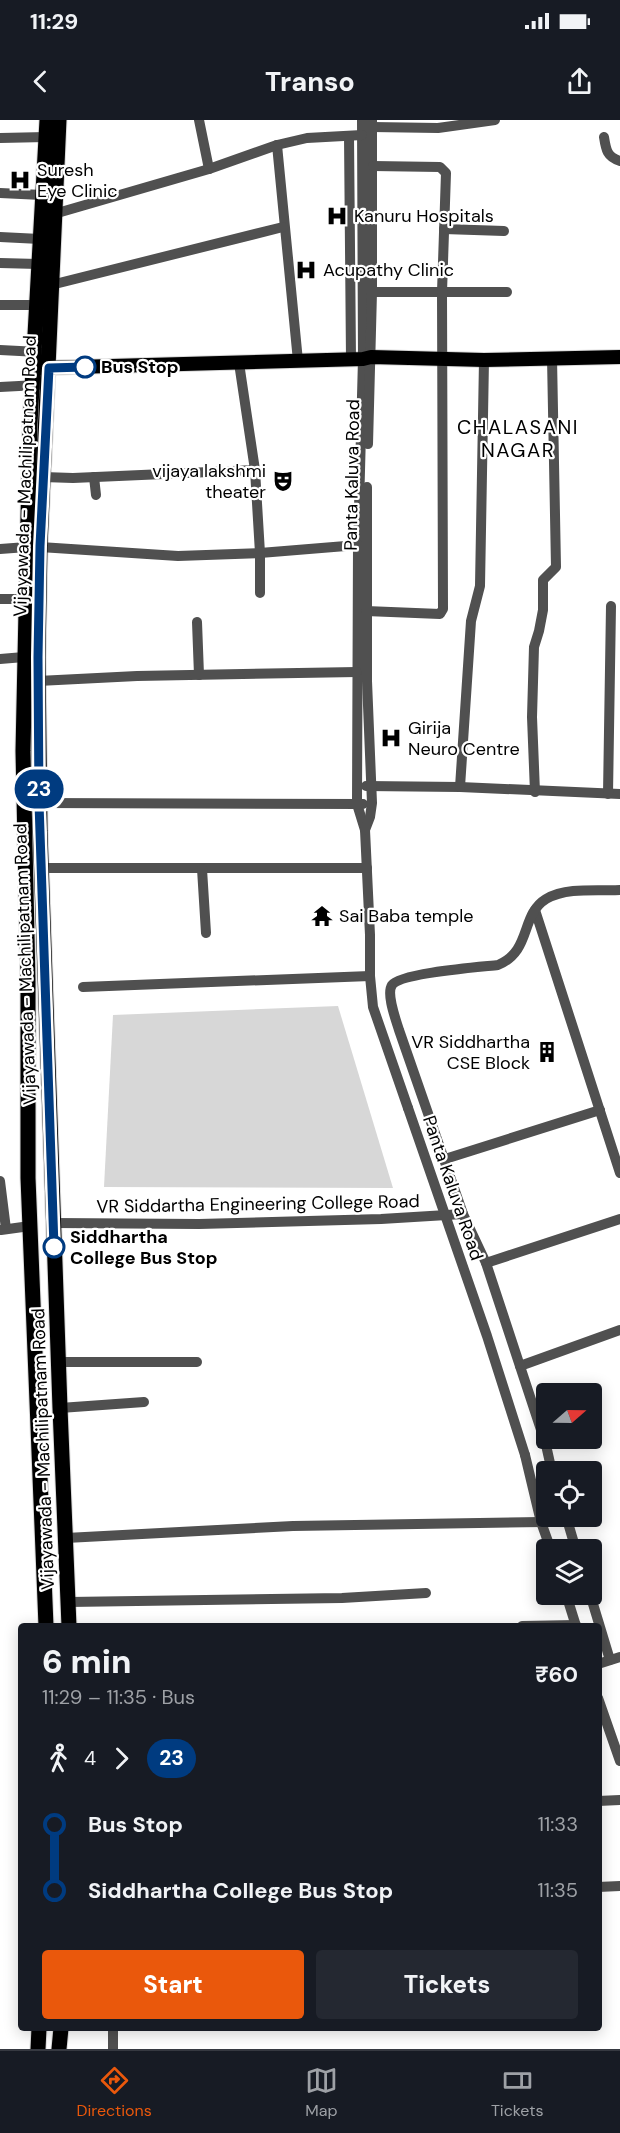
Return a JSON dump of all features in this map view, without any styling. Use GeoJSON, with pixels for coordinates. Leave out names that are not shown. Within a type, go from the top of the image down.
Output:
{"type":"FeatureCollection","features":[{"type":"Feature","properties":{"kind":"highway","name":"Vijayawada - Machilipatnam Road"},"geometry":{"type":"LineString","coordinates":[[46,1623],[28,1178],[28,981],[23,751],[25,599],[43,477],[48,386],[41,360],[36,305],[47,120]]}},
{"type":"Feature","properties":{"kind":"highway","name":"Vijayawada - Machilipatnam Road"},"geometry":{"type":"LineString","coordinates":[[59,120],[51,285],[41,360],[31,384],[39,803],[69,1623]]}},
{"type":"Feature","properties":{"kind":"highway"},"geometry":{"type":"LineString","coordinates":[[38,2049],[39,2031]]}},
{"type":"Feature","properties":{"kind":"highway"},"geometry":{"type":"LineString","coordinates":[[59,2049],[61,2031]]}},
{"type":"Feature","properties":{"kind":"main road"},"geometry":{"type":"LineString","coordinates":[[41,360],[239,363],[362,358],[484,360],[620,357]]}},
{"type":"Feature","properties":{"kind":"street"},"geometry":{"type":"LineString","coordinates":[[199,120],[208,169]]}},
{"type":"Feature","properties":{"kind":"street","name":"Panta Kaluva Road"},"geometry":{"type":"LineString","coordinates":[[362,120],[357,804],[365,830],[373,1007],[487,1336],[525,1455],[536,1498]]}},
{"type":"Feature","properties":{"kind":"street"},"geometry":{"type":"LineString","coordinates":[[372,124],[438,128],[495,120]]}},
{"type":"Feature","properties":{"kind":"street","name":"Panta Kaluva Road"},"geometry":{"type":"LineString","coordinates":[[365,830],[372,804],[366,611],[367,475],[362,358],[372,292],[372,124]]}},
{"type":"Feature","properties":{"kind":"street"},"geometry":{"type":"LineString","coordinates":[[54,214],[208,169],[277,145],[307,138],[362,135]]}},
{"type":"Feature","properties":{"kind":"street"},"geometry":{"type":"LineString","coordinates":[[349,136],[362,358]]}},
{"type":"Feature","properties":{"kind":"street"},"geometry":{"type":"LineString","coordinates":[[0,138],[46,137]]}},
{"type":"Feature","properties":{"kind":"street"},"geometry":{"type":"LineString","coordinates":[[604,137],[606,152],[610,158],[620,161]]}},
{"type":"Feature","properties":{"kind":"street"},"geometry":{"type":"LineString","coordinates":[[277,145],[298,361]]}},
{"type":"Feature","properties":{"kind":"street"},"geometry":{"type":"LineString","coordinates":[[366,611],[429,615],[442,612],[442,292],[446,173],[434,167],[373,166]]}},
{"type":"Feature","properties":{"kind":"street"},"geometry":{"type":"LineString","coordinates":[[0,193],[42,195]]}},
{"type":"Feature","properties":{"kind":"street"},"geometry":{"type":"LineString","coordinates":[[51,285],[284,227]]}},
{"type":"Feature","properties":{"kind":"street"},"geometry":{"type":"LineString","coordinates":[[444,230],[504,231]]}},
{"type":"Feature","properties":{"kind":"street"},"geometry":{"type":"LineString","coordinates":[[0,237],[40,239]]}},
{"type":"Feature","properties":{"kind":"street"},"geometry":{"type":"LineString","coordinates":[[0,263],[38,264]]}},
{"type":"Feature","properties":{"kind":"street"},"geometry":{"type":"LineString","coordinates":[[372,292],[507,291]]}},
{"type":"Feature","properties":{"kind":"street"},"geometry":{"type":"LineString","coordinates":[[0,305],[36,305]]}},
{"type":"Feature","properties":{"kind":"street"},"geometry":{"type":"LineString","coordinates":[[0,350],[41,360]]}},
{"type":"Feature","properties":{"kind":"street"},"geometry":{"type":"LineString","coordinates":[[535,792],[532,717],[534,647],[543,610],[543,580],[556,567],[552,358]]}},
{"type":"Feature","properties":{"kind":"street"},"geometry":{"type":"LineString","coordinates":[[460,787],[471,621],[480,586],[484,360]]}},
{"type":"Feature","properties":{"kind":"street"},"geometry":{"type":"LineString","coordinates":[[239,363],[255,470],[260,593]]}},
{"type":"Feature","properties":{"kind":"street"},"geometry":{"type":"LineString","coordinates":[[0,387],[31,384],[48,386]]}},
{"type":"Feature","properties":{"kind":"street"},"geometry":{"type":"LineString","coordinates":[[43,477],[73,478],[255,470]]}},
{"type":"Feature","properties":{"kind":"street"},"geometry":{"type":"LineString","coordinates":[[94,477],[96,495]]}},
{"type":"Feature","properties":{"kind":"street"},"geometry":{"type":"LineString","coordinates":[[0,549],[33,547],[178,556],[260,553],[358,545]]}},
{"type":"Feature","properties":{"kind":"street"},"geometry":{"type":"LineString","coordinates":[[0,599],[25,599]]}},
{"type":"Feature","properties":{"kind":"street"},"geometry":{"type":"LineString","coordinates":[[608,794],[611,606]]}},
{"type":"Feature","properties":{"kind":"street"},"geometry":{"type":"LineString","coordinates":[[197,622],[199,675]]}},
{"type":"Feature","properties":{"kind":"street"},"geometry":{"type":"LineString","coordinates":[[0,658],[24,657]]}},
{"type":"Feature","properties":{"kind":"street"},"geometry":{"type":"LineString","coordinates":[[38,681],[137,676],[357,672]]}},
{"type":"Feature","properties":{"kind":"street"},"geometry":{"type":"LineString","coordinates":[[357,785],[620,794]]}},
{"type":"Feature","properties":{"kind":"street"},"geometry":{"type":"LineString","coordinates":[[39,803],[372,804]]}},
{"type":"Feature","properties":{"kind":"street"},"geometry":{"type":"LineString","coordinates":[[42,868],[367,868]]}},
{"type":"Feature","properties":{"kind":"street"},"geometry":{"type":"LineString","coordinates":[[202,869],[206,933]]}},
{"type":"Feature","properties":{"kind":"street"},"geometry":{"type":"LineString","coordinates":[[549,1461],[486,1263],[463,1214],[399,1030],[390,988],[401,979],[498,965],[509,961],[518,950],[536,910],[545,900],[575,891],[620,890]]}},
{"type":"Feature","properties":{"kind":"street"},"geometry":{"type":"LineString","coordinates":[[536,910],[620,1173]]}},
{"type":"Feature","properties":{"kind":"street"},"geometry":{"type":"LineString","coordinates":[[83,987],[370,976]]}},
{"type":"Feature","properties":{"kind":"street"},"geometry":{"type":"LineString","coordinates":[[445,1159],[600,1110]]}},
{"type":"Feature","properties":{"kind":"street"},"geometry":{"type":"LineString","coordinates":[[0,1182],[3,1229],[30,1226]]}},
{"type":"Feature","properties":{"kind":"street","name":"VR Siddartha Engineering College Road"},"geometry":{"type":"LineString","coordinates":[[54,1223],[233,1223],[463,1214]]}},
{"type":"Feature","properties":{"kind":"street"},"geometry":{"type":"LineString","coordinates":[[486,1263],[620,1219]]}},
{"type":"Feature","properties":{"kind":"street"},"geometry":{"type":"LineString","coordinates":[[520,1365],[620,1330]]}},
{"type":"Feature","properties":{"kind":"street"},"geometry":{"type":"LineString","coordinates":[[58,1362],[197,1362]]}},
{"type":"Feature","properties":{"kind":"street"},"geometry":{"type":"LineString","coordinates":[[60,1408],[144,1402]]}},
{"type":"Feature","properties":{"kind":"street"},"geometry":{"type":"LineString","coordinates":[[66,1538],[293,1526],[536,1522]]}},
{"type":"Feature","properties":{"kind":"street"},"geometry":{"type":"LineString","coordinates":[[69,1602],[342,1598],[426,1593]]}},
{"type":"Feature","properties":{"kind":"street"},"geometry":{"type":"LineString","coordinates":[[570,1605],[575,1623]]}},
{"type":"Feature","properties":{"kind":"street"},"geometry":{"type":"LineString","coordinates":[[594,1605],[601,1623]]}},
{"type":"Feature","properties":{"kind":"street"},"geometry":{"type":"LineString","coordinates":[[602,1625],[615,1659]]}},
{"type":"Feature","properties":{"kind":"street"},"geometry":{"type":"LineString","coordinates":[[602,1709],[620,1761]]}},
{"type":"Feature","properties":{"kind":"street"},"geometry":{"type":"LineString","coordinates":[[602,1801],[620,1800]]}},
{"type":"Feature","properties":{"kind":"street"},"geometry":{"type":"LineString","coordinates":[[602,1887],[620,1886]]}},
{"type":"Feature","properties":{"kind":"street"},"geometry":{"type":"LineString","coordinates":[[113,2031],[113,2049]]}},
{"type":"Feature","properties":{"kind":"shaded area"},"geometry":{"type":"Polygon","coordinates":[[[338,1006],[393,1188],[104,1187],[113,1015],[338,1006]]]}},
{"type":"Feature","properties":{"kind":"bus line","name":"23"},"geometry":{"type":"LineString","coordinates":[[54,1247],[39,803],[40,546],[49,368],[85,367]]}},
{"type":"Feature","properties":{"kind":"place","name":"Suresh Eye Clinic"},"geometry":{"type":"Point","coordinates":[20,180]}},
{"type":"Feature","properties":{"kind":"place","name":"Kanuru Hospitals"},"geometry":{"type":"Point","coordinates":[337,216]}},
{"type":"Feature","properties":{"kind":"place","name":"Acupathy Clinic"},"geometry":{"type":"Point","coordinates":[306,270]}},
{"type":"Feature","properties":{"kind":"place","name":"Bus Stop"},"geometry":{"type":"Point","coordinates":[85,367]}},
{"type":"Feature","properties":{"kind":"place","name":"vijaya lakshmi theater"},"geometry":{"type":"Point","coordinates":[283,481]}},
{"type":"Feature","properties":{"kind":"place","name":"Girija Neuro Centre"},"geometry":{"type":"Point","coordinates":[391,738]}},
{"type":"Feature","properties":{"kind":"place","name":"Sai Baba temple"},"geometry":{"type":"Point","coordinates":[322,916]}},
{"type":"Feature","properties":{"kind":"place","name":"VR Siddhartha CSE Block"},"geometry":{"type":"Point","coordinates":[547,1052]}},
{"type":"Feature","properties":{"kind":"place","name":"Siddhartha College Bus Stop"},"geometry":{"type":"Point","coordinates":[54,1247]}},
{"type":"Feature","properties":{"kind":"district","name":"CHALASANI NAGAR"},"geometry":{"type":"Point","coordinates":[518,438]}}]}
